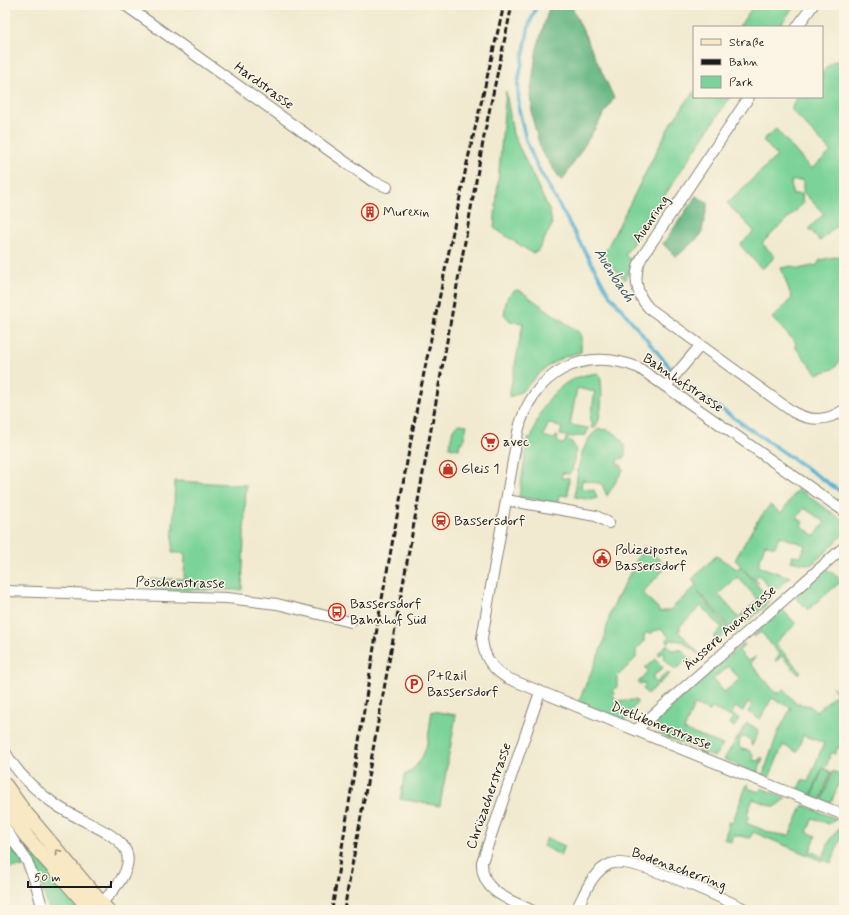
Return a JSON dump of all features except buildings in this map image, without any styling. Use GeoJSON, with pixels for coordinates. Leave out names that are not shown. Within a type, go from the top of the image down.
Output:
{"type":"FeatureCollection","features":[{"type":"Feature","properties":{"kind":"main road"},"geometry":{"type":"LineString","coordinates":[[5,785],[98,908]]}},
{"type":"Feature","properties":{"kind":"main road"},"geometry":{"type":"LineString","coordinates":[[5,808],[30,841],[98,908]]}},
{"type":"Feature","properties":{"kind":"street","name":"Hardstrasse"},"geometry":{"type":"LineString","coordinates":[[125,5],[372,181],[387,187]]}},
{"type":"Feature","properties":{"kind":"street"},"geometry":{"type":"LineString","coordinates":[[798,26],[813,5]]}},
{"type":"Feature","properties":{"kind":"street","name":"Auenring"},"geometry":{"type":"LineString","coordinates":[[748,98],[642,256],[637,270],[638,292],[646,305],[700,346],[798,415],[817,420],[842,415]]}},
{"type":"Feature","properties":{"kind":"street"},"geometry":{"type":"LineString","coordinates":[[669,382],[700,346]]}},
{"type":"Feature","properties":{"kind":"street","name":"Bahnhofstrasse"},"geometry":{"type":"LineString","coordinates":[[482,645],[485,611],[518,432],[523,413],[536,390],[554,374],[565,367],[585,361],[612,360],[639,368],[669,382],[844,511]]}},
{"type":"Feature","properties":{"kind":"street"},"geometry":{"type":"LineString","coordinates":[[506,500],[596,516],[609,523]]}},
{"type":"Feature","properties":{"kind":"street","name":"Äussere Auenstrasse"},"geometry":{"type":"LineString","coordinates":[[636,730],[844,547]]}},
{"type":"Feature","properties":{"kind":"street","name":"Pöschenstrasse"},"geometry":{"type":"LineString","coordinates":[[5,591],[227,598],[277,604],[351,622]]}},
{"type":"Feature","properties":{"kind":"street","name":"Dietlikonerstrasse"},"geometry":{"type":"LineString","coordinates":[[482,645],[486,658],[500,674],[540,692],[844,815]]}},
{"type":"Feature","properties":{"kind":"street","name":"Chrüzacherstrasse"},"geometry":{"type":"LineString","coordinates":[[530,910],[490,888],[482,874],[482,862],[540,692]]}},
{"type":"Feature","properties":{"kind":"street"},"geometry":{"type":"LineString","coordinates":[[5,752],[31,786],[50,800],[111,834],[122,844],[128,859],[126,873],[119,884],[98,908]]}},
{"type":"Feature","properties":{"kind":"street"},"geometry":{"type":"LineString","coordinates":[[5,828],[27,861],[35,881],[43,910]]}},
{"type":"Feature","properties":{"kind":"street","name":"Bodenacherring"},"geometry":{"type":"LineString","coordinates":[[576,910],[594,877],[600,870],[618,862],[640,867],[695,887],[747,910]]}},
{"type":"Feature","properties":{"kind":"green space"},"geometry":{"type":"Polygon","coordinates":[[[550,5],[571,5],[614,98],[562,181],[541,151],[532,117],[531,89],[537,48],[550,5]]]}},
{"type":"Feature","properties":{"kind":"green space"},"geometry":{"type":"Polygon","coordinates":[[[754,5],[795,5],[780,26],[740,26],[754,5]]]}},
{"type":"Feature","properties":{"kind":"green space"},"geometry":{"type":"Polygon","coordinates":[[[844,59],[844,219],[820,241],[809,228],[824,214],[803,192],[803,180],[791,181],[792,194],[802,194],[803,204],[762,243],[775,257],[762,269],[740,245],[754,231],[727,203],[777,156],[763,140],[776,129],[811,169],[831,152],[791,109],[796,98],[823,98],[823,71],[832,62],[844,59]]]}},
{"type":"Feature","properties":{"kind":"green space"},"geometry":{"type":"Polygon","coordinates":[[[506,91],[513,134],[550,212],[552,225],[538,251],[532,253],[494,228],[506,91]]]}},
{"type":"Feature","properties":{"kind":"green space"},"geometry":{"type":"Polygon","coordinates":[[[693,92],[693,98],[729,98],[625,255],[633,262],[625,280],[603,256],[670,125],[693,92]]]}},
{"type":"Feature","properties":{"kind":"green space"},"geometry":{"type":"Polygon","coordinates":[[[696,196],[708,203],[701,235],[676,257],[663,244],[696,196]]]}},
{"type":"Feature","properties":{"kind":"green space"},"geometry":{"type":"Polygon","coordinates":[[[844,255],[844,357],[833,369],[817,374],[795,347],[796,343],[772,318],[792,298],[781,268],[792,266],[798,269],[817,265],[820,260],[844,255]]]}},
{"type":"Feature","properties":{"kind":"green space"},"geometry":{"type":"Polygon","coordinates":[[[517,290],[581,334],[581,352],[564,357],[554,362],[540,373],[523,390],[509,397],[523,323],[510,321],[504,314],[508,296],[513,291],[517,290]]]}},
{"type":"Feature","properties":{"kind":"green space"},"geometry":{"type":"Polygon","coordinates":[[[599,373],[601,378],[602,401],[595,428],[591,428],[593,422],[590,421],[595,392],[577,388],[570,425],[588,428],[586,435],[572,437],[560,435],[562,428],[549,423],[543,436],[554,439],[558,436],[557,441],[561,444],[565,443],[566,438],[571,441],[576,449],[572,471],[569,474],[562,473],[561,478],[569,478],[568,496],[559,495],[556,503],[519,497],[528,438],[531,438],[535,425],[547,402],[563,385],[573,379],[599,373]]]}},
{"type":"Feature","properties":{"kind":"green space"},"geometry":{"type":"Polygon","coordinates":[[[459,424],[467,425],[463,443],[460,442],[459,449],[449,447],[453,429],[459,424]]]}},
{"type":"Feature","properties":{"kind":"green space"},"geometry":{"type":"Polygon","coordinates":[[[600,428],[600,430],[605,429],[615,433],[623,442],[625,447],[624,458],[618,459],[617,464],[621,465],[623,470],[607,496],[602,484],[582,480],[581,488],[594,490],[597,498],[591,500],[575,497],[578,469],[583,450],[593,434],[600,428]]]}},
{"type":"Feature","properties":{"kind":"green space"},"geometry":{"type":"Polygon","coordinates":[[[175,481],[246,485],[242,590],[150,590],[151,579],[184,579],[185,553],[172,553],[175,481]]]}},
{"type":"Feature","properties":{"kind":"green space"},"geometry":{"type":"Polygon","coordinates":[[[798,489],[841,519],[844,523],[844,533],[811,565],[791,561],[793,555],[801,557],[805,545],[779,536],[775,547],[765,544],[758,566],[790,577],[778,589],[774,586],[770,588],[759,575],[755,579],[759,584],[741,567],[764,593],[766,592],[771,597],[764,607],[745,623],[740,616],[758,600],[738,577],[718,594],[739,618],[732,624],[737,631],[735,633],[698,591],[729,629],[717,641],[713,637],[722,628],[701,606],[679,627],[681,629],[678,631],[701,656],[682,641],[671,640],[668,643],[667,639],[669,637],[662,629],[654,631],[650,634],[648,632],[644,635],[644,642],[636,650],[636,658],[617,677],[617,687],[613,690],[615,694],[613,696],[618,701],[636,700],[637,703],[624,721],[578,703],[603,644],[611,610],[644,546],[667,566],[642,593],[658,608],[659,612],[670,610],[696,586],[692,579],[716,556],[737,569],[741,566],[735,560],[756,523],[770,505],[781,513],[798,489]],[[804,508],[797,518],[803,522],[801,526],[815,536],[825,522],[804,508]]]}},
{"type":"Feature","properties":{"kind":"green space"},"geometry":{"type":"Polygon","coordinates":[[[827,569],[844,582],[844,588],[839,583],[808,610],[795,597],[827,569]]]}},
{"type":"Feature","properties":{"kind":"green space"},"geometry":{"type":"Polygon","coordinates":[[[782,609],[796,624],[775,643],[801,672],[798,674],[782,656],[776,661],[775,660],[780,655],[761,632],[754,637],[753,635],[782,609]]]}},
{"type":"Feature","properties":{"kind":"green space"},"geometry":{"type":"Polygon","coordinates":[[[744,643],[745,645],[739,651],[748,661],[756,657],[750,663],[777,694],[784,689],[795,703],[810,706],[816,712],[837,693],[832,686],[838,692],[844,687],[844,750],[838,747],[835,754],[831,753],[826,767],[823,766],[811,796],[798,790],[802,780],[808,782],[824,743],[803,735],[797,752],[783,745],[769,778],[763,775],[778,732],[791,708],[772,698],[760,719],[748,712],[752,705],[748,702],[743,711],[735,707],[732,714],[739,719],[734,727],[730,724],[733,718],[712,708],[710,711],[694,705],[684,730],[723,745],[714,757],[662,735],[658,731],[657,721],[661,715],[744,643]],[[728,666],[713,679],[724,692],[740,679],[728,666]]]}},
{"type":"Feature","properties":{"kind":"green space"},"geometry":{"type":"Polygon","coordinates":[[[667,644],[672,650],[682,650],[694,664],[693,666],[688,659],[675,670],[663,657],[665,656],[662,653],[659,655],[658,653],[667,644]]]}},
{"type":"Feature","properties":{"kind":"green space"},"geometry":{"type":"Polygon","coordinates":[[[656,659],[663,668],[652,677],[656,683],[668,672],[670,674],[647,694],[643,688],[646,685],[643,683],[641,685],[638,683],[648,671],[645,668],[656,659]]]}},
{"type":"Feature","properties":{"kind":"green space"},"geometry":{"type":"Polygon","coordinates":[[[432,711],[456,715],[440,806],[400,799],[405,775],[419,762],[426,747],[432,711]]]}},
{"type":"Feature","properties":{"kind":"green space"},"geometry":{"type":"Polygon","coordinates":[[[747,723],[759,730],[753,744],[751,745],[751,741],[743,737],[740,738],[739,746],[741,749],[748,750],[753,754],[753,760],[758,761],[760,758],[763,758],[757,774],[724,759],[747,723]]]}},
{"type":"Feature","properties":{"kind":"green space"},"geometry":{"type":"Polygon","coordinates":[[[844,750],[844,757],[841,756],[844,750]]]}},
{"type":"Feature","properties":{"kind":"green space"},"geometry":{"type":"Polygon","coordinates":[[[823,768],[831,772],[821,799],[812,796],[823,768]]]}},
{"type":"Feature","properties":{"kind":"green space"},"geometry":{"type":"Polygon","coordinates":[[[833,771],[842,775],[831,803],[822,800],[833,771]]]}},
{"type":"Feature","properties":{"kind":"green space"},"geometry":{"type":"Polygon","coordinates":[[[747,784],[749,785],[748,788],[759,792],[761,788],[786,798],[775,807],[753,799],[747,814],[749,816],[746,823],[771,833],[789,836],[803,805],[837,819],[829,824],[813,818],[807,832],[816,836],[810,851],[823,857],[831,838],[844,822],[844,831],[831,863],[824,860],[822,861],[753,832],[750,838],[734,835],[731,842],[724,839],[728,828],[728,822],[732,823],[747,784]]]}},
{"type":"Feature","properties":{"kind":"green space"},"geometry":{"type":"Polygon","coordinates":[[[5,838],[25,867],[5,868],[5,838]]]}},
{"type":"Feature","properties":{"kind":"green space"},"geometry":{"type":"Polygon","coordinates":[[[547,838],[565,846],[560,855],[543,846],[547,838]]]}},
{"type":"Feature","properties":{"kind":"green space"},"geometry":{"type":"Polygon","coordinates":[[[21,839],[73,899],[76,910],[49,910],[37,873],[21,839]]]}},
{"type":"Feature","properties":{"kind":"waterway","name":"Auenbach"},"geometry":{"type":"LineString","coordinates":[[537,5],[529,25],[518,84],[519,110],[526,140],[537,166],[609,294],[682,382],[844,494]]}},
{"type":"Feature","properties":{"kind":"railway"},"geometry":{"type":"LineString","coordinates":[[332,910],[380,610],[417,407],[467,163],[504,5]]}},
{"type":"Feature","properties":{"kind":"railway"},"geometry":{"type":"LineString","coordinates":[[344,910],[485,131],[512,5]]}},
{"type":"Feature","properties":{"kind":"place","name":"Murexin"},"geometry":{"type":"Point","coordinates":[370,212]}},
{"type":"Feature","properties":{"kind":"place","name":"avec"},"geometry":{"type":"Point","coordinates":[490,442]}},
{"type":"Feature","properties":{"kind":"place","name":"Gleis 1"},"geometry":{"type":"Point","coordinates":[448,469]}},
{"type":"Feature","properties":{"kind":"place","name":"Bassersdorf"},"geometry":{"type":"Point","coordinates":[441,521]}},
{"type":"Feature","properties":{"kind":"place","name":"Polizeiposten Bassersdorf"},"geometry":{"type":"Point","coordinates":[602,558]}},
{"type":"Feature","properties":{"kind":"place","name":"Bassersdorf Bahnhof Süd"},"geometry":{"type":"Point","coordinates":[337,612]}},
{"type":"Feature","properties":{"kind":"place","name":"P+Rail Bassersdorf"},"geometry":{"type":"Point","coordinates":[414,684]}}]}
